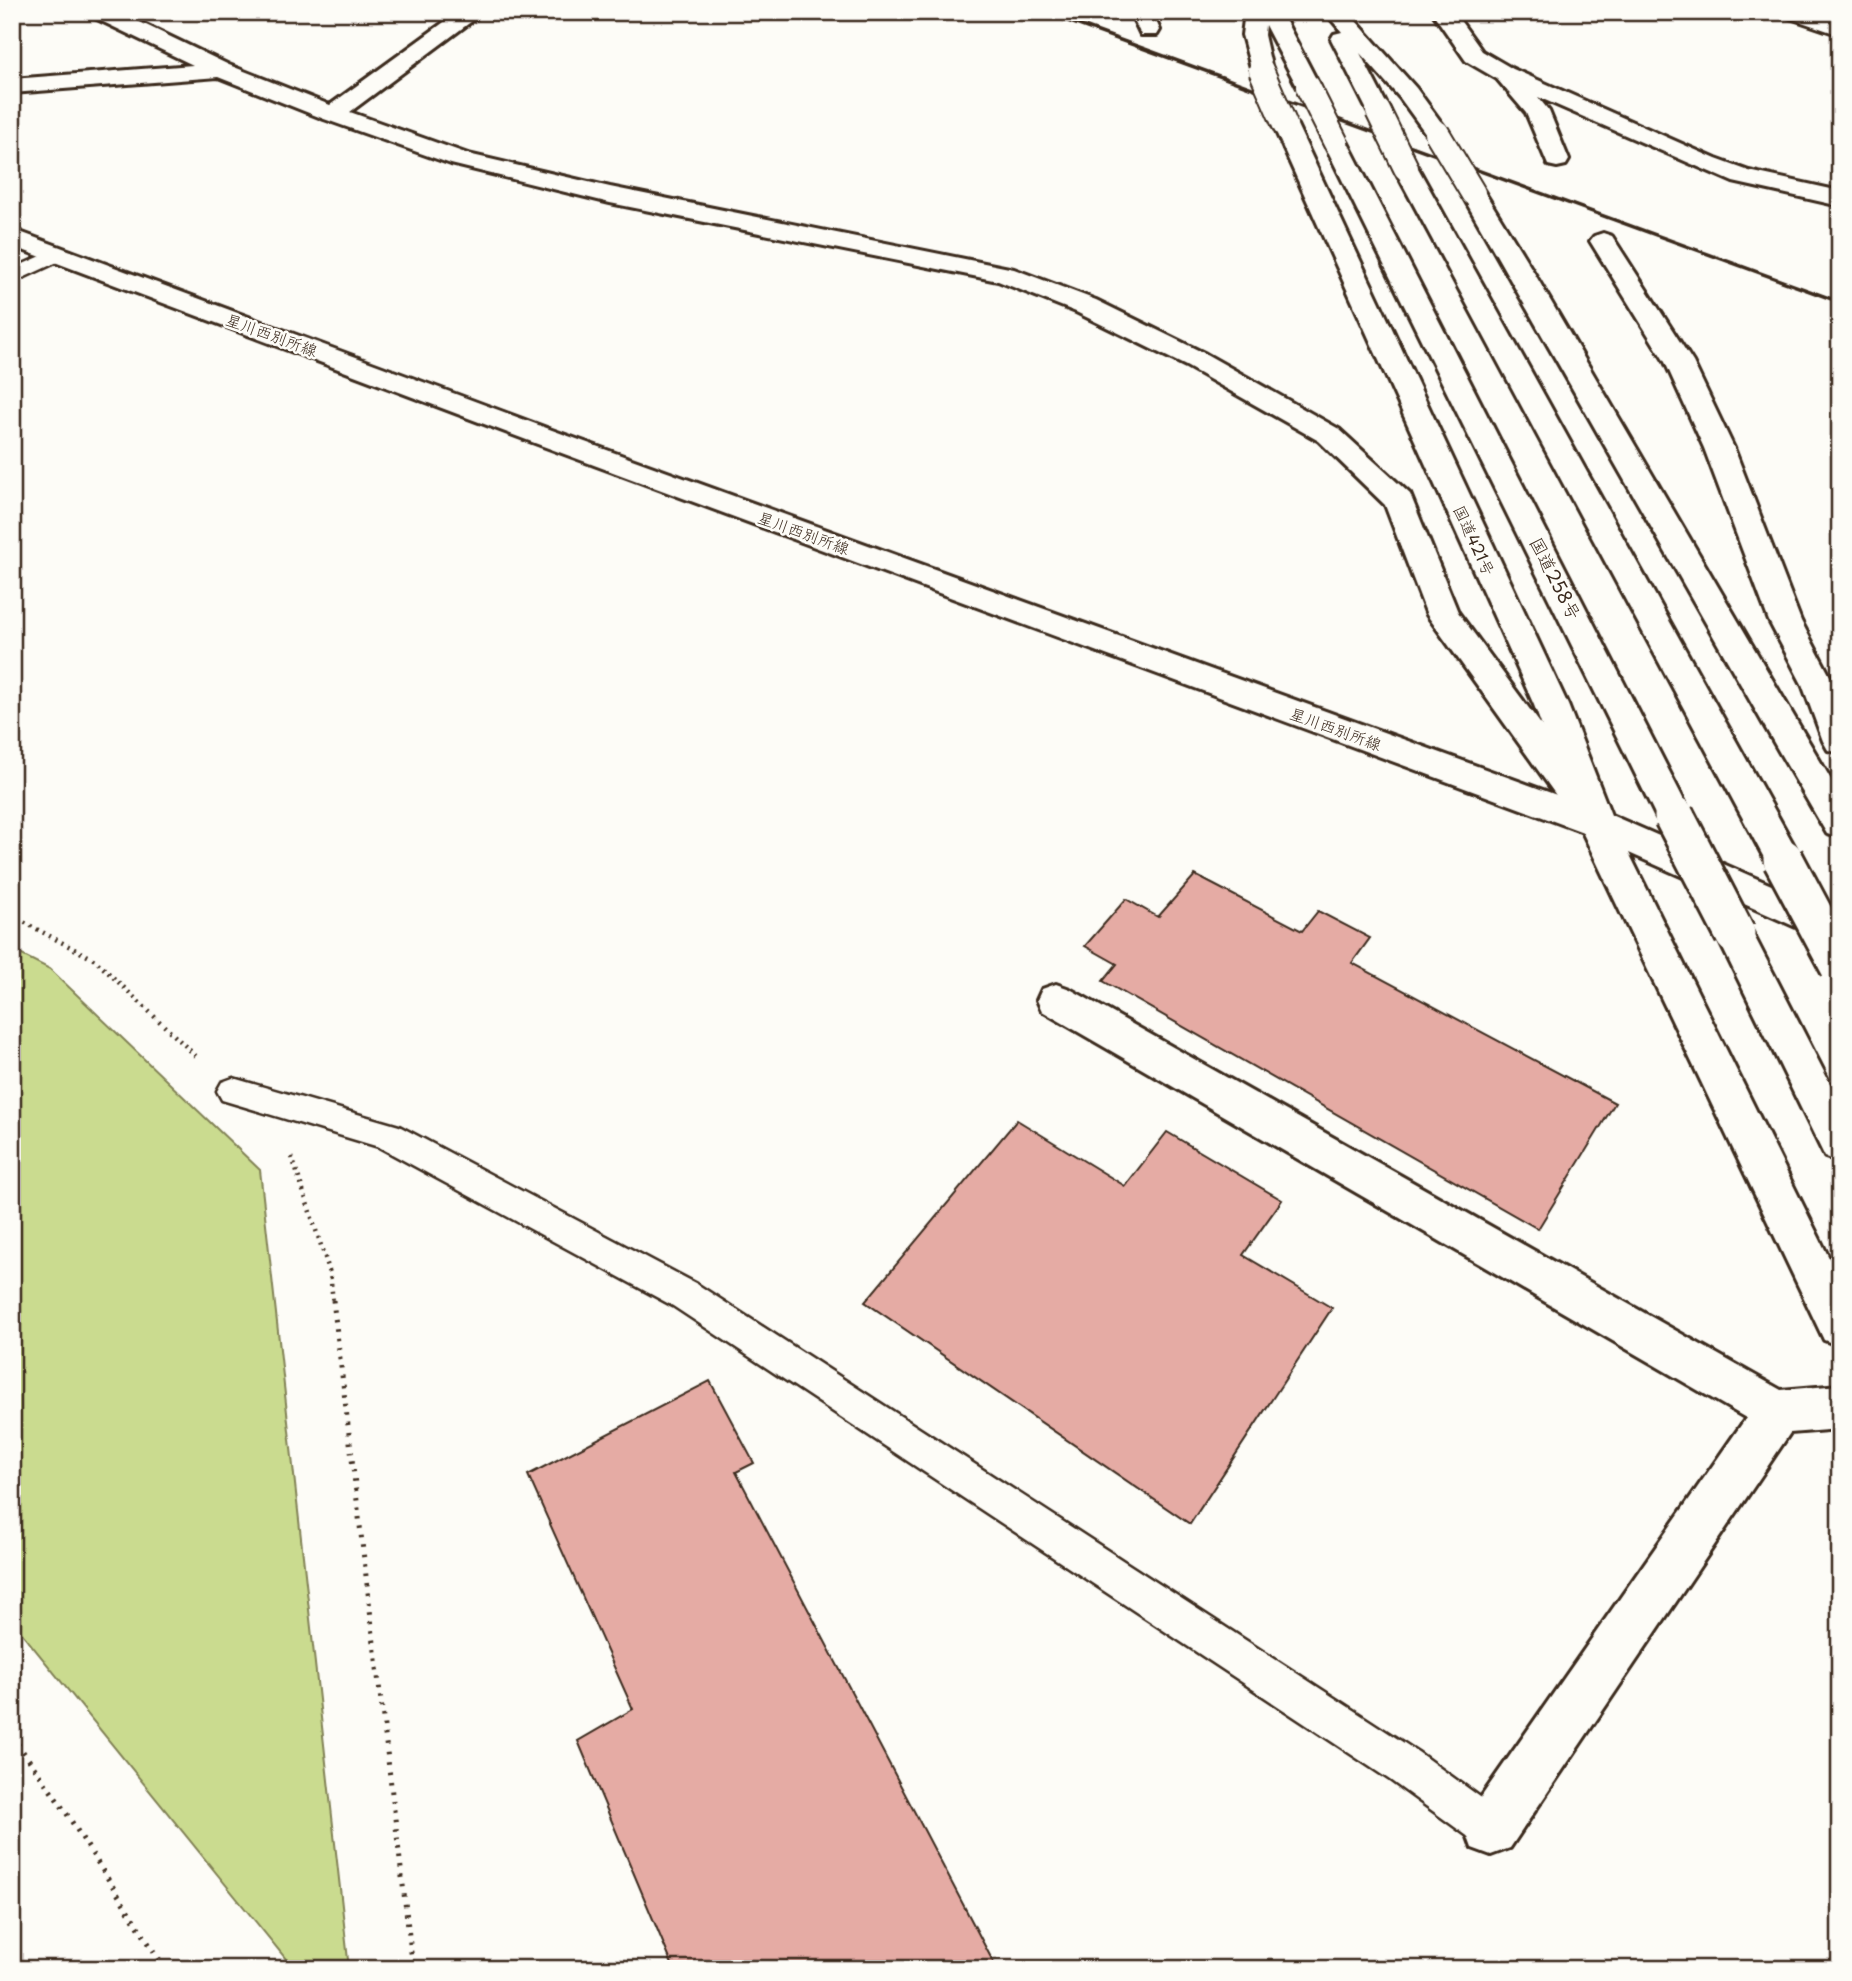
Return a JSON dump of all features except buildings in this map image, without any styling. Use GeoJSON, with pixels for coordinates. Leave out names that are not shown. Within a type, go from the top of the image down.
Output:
{"type":"FeatureCollection","features":[{"type":"Feature","properties":{"kind":"main road"},"geometry":{"type":"LineString","coordinates":[[101,12],[221,70],[332,114],[460,159],[610,195],[1005,275],[1086,306],[1196,360],[1329,435],[1398,501],[1443,615],[1596,823],[1840,1326]]}},
{"type":"Feature","properties":{"kind":"main road"},"geometry":{"type":"LineString","coordinates":[[332,114],[473,12]]}},
{"type":"Feature","properties":{"kind":"main road","name":"国道421号"},"geometry":{"type":"LineString","coordinates":[[1256,12],[1253,35],[1261,70],[1551,705],[1596,823]]}},
{"type":"Feature","properties":{"kind":"main road","name":"国道258号"},"geometry":{"type":"LineString","coordinates":[[1270,12],[1840,1145]]}},
{"type":"Feature","properties":{"kind":"main road"},"geometry":{"type":"LineString","coordinates":[[1329,12],[1406,168],[1840,966]]}},
{"type":"Feature","properties":{"kind":"main road"},"geometry":{"type":"LineString","coordinates":[[1335,12],[1408,93],[1437,133],[1539,302],[1770,710],[1840,825]]}},
{"type":"Feature","properties":{"kind":"main road"},"geometry":{"type":"LineString","coordinates":[[1443,12],[1474,56],[1505,74],[1707,164],[1742,177],[1840,200]]}},
{"type":"Feature","properties":{"kind":"main road"},"geometry":{"type":"LineString","coordinates":[[1795,12],[1840,28]]}},
{"type":"Feature","properties":{"kind":"main road"},"geometry":{"type":"LineString","coordinates":[[12,86],[221,70]]}},
{"type":"Feature","properties":{"kind":"main road"},"geometry":{"type":"LineString","coordinates":[[1505,74],[1537,111],[1557,160]]}},
{"type":"Feature","properties":{"kind":"main road","name":"星川西別所線"},"geometry":{"type":"LineString","coordinates":[[12,237],[1596,823]]}},
{"type":"Feature","properties":{"kind":"main road"},"geometry":{"type":"LineString","coordinates":[[1604,241],[1679,362],[1720,448],[1785,621],[1819,684],[1840,741]]}},
{"type":"Feature","properties":{"kind":"main road"},"geometry":{"type":"LineString","coordinates":[[1596,823],[1840,931]]}},
{"type":"Feature","properties":{"kind":"main road"},"geometry":{"type":"LineString","coordinates":[[1056,1000],[1777,1412],[1840,1407]]}},
{"type":"Feature","properties":{"kind":"main road"},"geometry":{"type":"LineString","coordinates":[[1491,1829],[1777,1412]]}},
{"type":"Feature","properties":{"kind":"lane"},"geometry":{"type":"LineString","coordinates":[[12,277],[58,255]]}},
{"type":"Feature","properties":{"kind":"lane"},"geometry":{"type":"LineString","coordinates":[[233,1091],[388,1136],[685,1295],[1392,1759],[1491,1829]]}},
{"type":"Feature","properties":{"kind":"path"},"geometry":{"type":"LineString","coordinates":[[12,916],[95,960],[233,1091],[292,1157],[330,1273],[413,1969]]}},
{"type":"Feature","properties":{"kind":"path"},"geometry":{"type":"LineString","coordinates":[[12,1736],[65,1811],[165,1969]]}},
{"type":"Feature","properties":{"kind":"green space"},"geometry":{"type":"Polygon","coordinates":[[[12,950],[50,969],[260,1170],[349,1969],[294,1969],[12,1621],[12,950]]]}},
{"type":"Feature","properties":{"kind":"railway"},"geometry":{"type":"LineString","coordinates":[[1043,12],[1840,302]]}}]}
